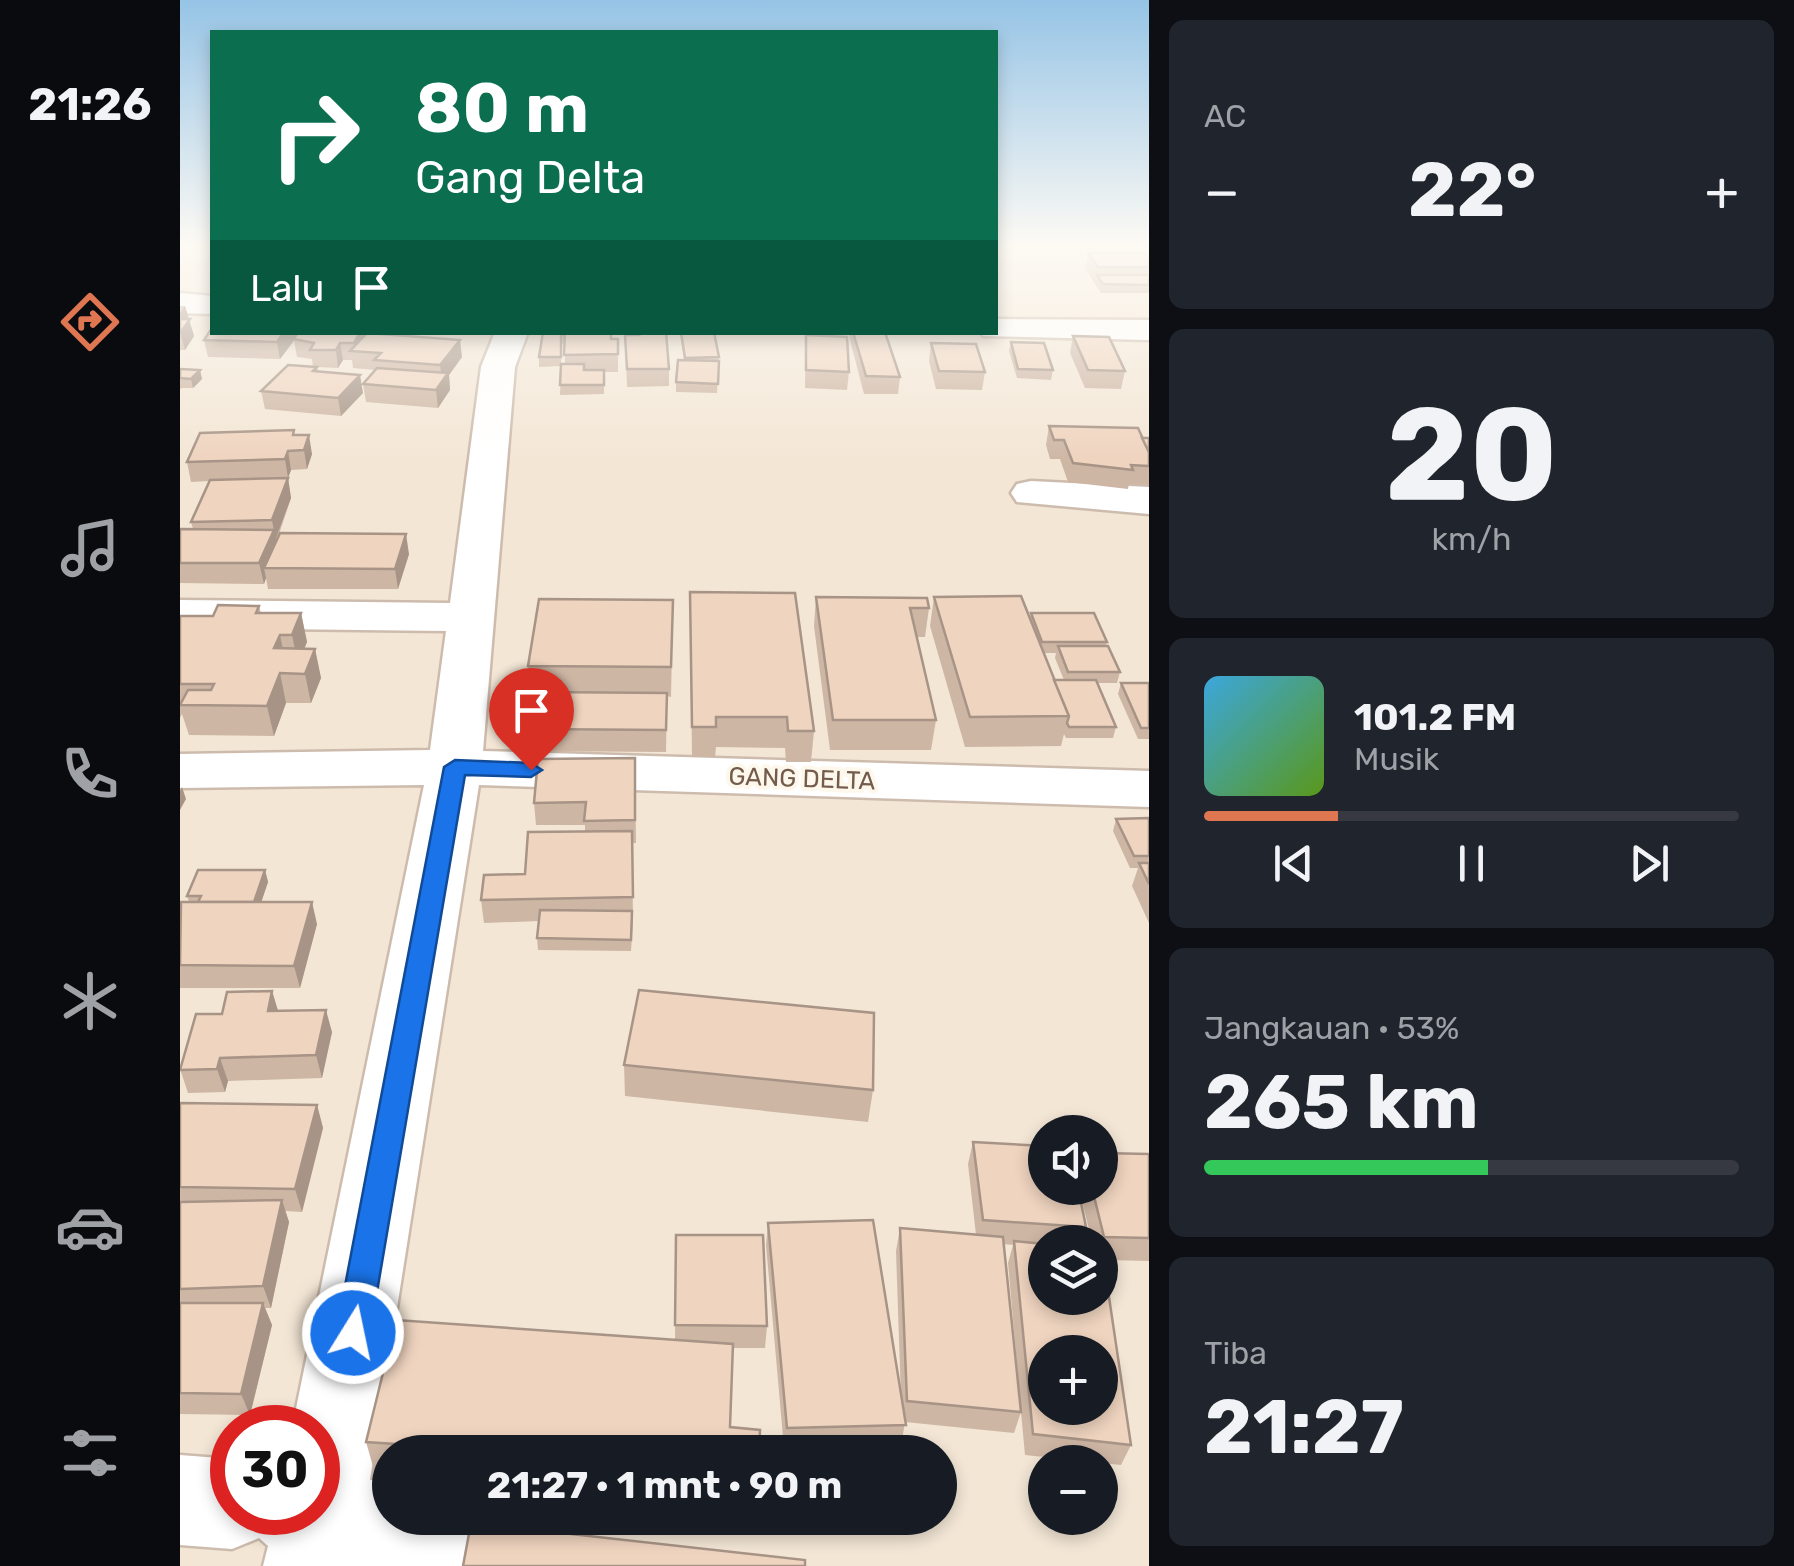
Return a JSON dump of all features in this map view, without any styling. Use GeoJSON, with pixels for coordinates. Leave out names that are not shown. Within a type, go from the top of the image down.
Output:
{"type":"FeatureCollection","features":[{"type":"Feature","properties":{"kind":"street"},"geometry":{"type":"LineString","coordinates":[[998,329],[1149,330]]}},
{"type":"Feature","properties":{"kind":"street"},"geometry":{"type":"LineString","coordinates":[[333,1405],[455,767],[498,367],[511,335]]}},
{"type":"Feature","properties":{"kind":"street"},"geometry":{"type":"LineString","coordinates":[[1031,493],[1143,498],[1149,502]]}},
{"type":"Feature","properties":{"kind":"street"},"geometry":{"type":"LineString","coordinates":[[180,614],[470,618]]}},
{"type":"Feature","properties":{"kind":"street","name":"GANG DELTA"},"geometry":{"type":"LineString","coordinates":[[180,771],[455,767],[1146,793]]}},
{"type":"Feature","properties":{"kind":"street"},"geometry":{"type":"LineString","coordinates":[[180,1500],[210,1502]]}},
{"type":"Feature","properties":{"kind":"street"},"geometry":{"type":"LineString","coordinates":[[340,1534],[623,1544]]}},
{"type":"Feature","properties":{"kind":"shaded area"},"geometry":{"type":"Polygon","coordinates":[[[180,316],[210,316],[210,335],[998,335],[998,316],[1149,316],[1149,1566],[180,1566],[180,316]]]}},
{"type":"Feature","properties":{"kind":"building"},"geometry":{"type":"Polygon","coordinates":[[[180,319],[190,319],[181,332],[180,332],[180,319]]]}},
{"type":"Feature","properties":{"kind":"building"},"geometry":{"type":"Polygon","coordinates":[[[210,331],[210,335],[282,335],[277,342],[204,340],[210,331]]]}},
{"type":"Feature","properties":{"kind":"building"},"geometry":{"type":"Polygon","coordinates":[[[296,335],[358,335],[354,343],[340,343],[336,350],[310,350],[314,343],[294,339],[296,335]]]}},
{"type":"Feature","properties":{"kind":"building"},"geometry":{"type":"Polygon","coordinates":[[[365,335],[460,340],[440,365],[374,360],[381,353],[350,351],[365,335]]]}},
{"type":"Feature","properties":{"kind":"building"},"geometry":{"type":"Polygon","coordinates":[[[543,335],[561,335],[561,357],[539,357],[543,335]]]}},
{"type":"Feature","properties":{"kind":"building"},"geometry":{"type":"Polygon","coordinates":[[[565,335],[611,335],[611,339],[618,339],[618,354],[564,355],[565,335]]]}},
{"type":"Feature","properties":{"kind":"building"},"geometry":{"type":"Polygon","coordinates":[[[625,335],[666,335],[669,369],[627,369],[625,335]]]}},
{"type":"Feature","properties":{"kind":"building"},"geometry":{"type":"Polygon","coordinates":[[[681,335],[715,335],[719,357],[685,358],[681,335]]]}},
{"type":"Feature","properties":{"kind":"building"},"geometry":{"type":"Polygon","coordinates":[[[806,335],[847,337],[849,372],[806,370],[806,335]]]}},
{"type":"Feature","properties":{"kind":"building"},"geometry":{"type":"Polygon","coordinates":[[[854,335],[886,335],[900,377],[866,376],[854,335]]]}},
{"type":"Feature","properties":{"kind":"building"},"geometry":{"type":"Polygon","coordinates":[[[1073,336],[1109,337],[1125,371],[1088,370],[1073,336]]]}},
{"type":"Feature","properties":{"kind":"building"},"geometry":{"type":"Polygon","coordinates":[[[1011,342],[1044,343],[1053,370],[1018,369],[1011,342]]]}},
{"type":"Feature","properties":{"kind":"building"},"geometry":{"type":"Polygon","coordinates":[[[931,343],[976,344],[985,372],[939,371],[931,343]]]}},
{"type":"Feature","properties":{"kind":"building"},"geometry":{"type":"Polygon","coordinates":[[[678,360],[719,361],[718,384],[676,382],[678,360]]]}},
{"type":"Feature","properties":{"kind":"building"},"geometry":{"type":"Polygon","coordinates":[[[561,364],[584,364],[584,370],[604,370],[604,385],[560,385],[561,364]]]}},
{"type":"Feature","properties":{"kind":"building"},"geometry":{"type":"Polygon","coordinates":[[[288,365],[360,375],[338,398],[261,391],[288,365]]]}},
{"type":"Feature","properties":{"kind":"building"},"geometry":{"type":"Polygon","coordinates":[[[377,368],[448,373],[436,390],[363,384],[377,368]]]}},
{"type":"Feature","properties":{"kind":"building"},"geometry":{"type":"Polygon","coordinates":[[[180,369],[200,370],[191,379],[180,378],[180,369]]]}},
{"type":"Feature","properties":{"kind":"building"},"geometry":{"type":"Polygon","coordinates":[[[1049,426],[1138,428],[1149,452],[1149,466],[1131,465],[1133,470],[1073,463],[1064,440],[1054,440],[1049,426]]]}},
{"type":"Feature","properties":{"kind":"building"},"geometry":{"type":"Polygon","coordinates":[[[294,430],[293,435],[309,435],[304,450],[288,451],[285,459],[187,462],[200,433],[294,430]]]}},
{"type":"Feature","properties":{"kind":"building"},"geometry":{"type":"Polygon","coordinates":[[[288,478],[272,520],[191,522],[210,480],[288,478]]]}},
{"type":"Feature","properties":{"kind":"building"},"geometry":{"type":"Polygon","coordinates":[[[180,529],[274,530],[259,563],[180,563],[180,529]]]}},
{"type":"Feature","properties":{"kind":"building"},"geometry":{"type":"Polygon","coordinates":[[[280,533],[406,534],[395,569],[264,568],[280,533]]]}},
{"type":"Feature","properties":{"kind":"building"},"geometry":{"type":"Polygon","coordinates":[[[690,592],[795,593],[814,731],[788,731],[787,717],[716,717],[716,727],[692,727],[690,592]]]}},
{"type":"Feature","properties":{"kind":"building"},"geometry":{"type":"Polygon","coordinates":[[[1021,596],[1069,716],[970,717],[934,597],[1021,596]]]}},
{"type":"Feature","properties":{"kind":"building"},"geometry":{"type":"Polygon","coordinates":[[[816,597],[927,598],[929,608],[910,608],[936,720],[833,720],[816,597]]]}},
{"type":"Feature","properties":{"kind":"building"},"geometry":{"type":"Polygon","coordinates":[[[539,599],[673,600],[671,667],[528,666],[539,599]]]}},
{"type":"Feature","properties":{"kind":"building"},"geometry":{"type":"Polygon","coordinates":[[[218,605],[259,606],[256,613],[301,613],[292,635],[280,635],[274,648],[315,649],[305,674],[280,673],[267,706],[180,705],[188,690],[211,690],[214,684],[180,684],[180,616],[213,616],[218,605]]]}},
{"type":"Feature","properties":{"kind":"building"},"geometry":{"type":"Polygon","coordinates":[[[1031,613],[1094,613],[1107,642],[1042,642],[1031,613]]]}},
{"type":"Feature","properties":{"kind":"building"},"geometry":{"type":"Polygon","coordinates":[[[1058,646],[1108,646],[1120,672],[1068,672],[1058,646]]]}},
{"type":"Feature","properties":{"kind":"building"},"geometry":{"type":"Polygon","coordinates":[[[1054,680],[1096,680],[1116,727],[1069,727],[1069,716],[1054,680]]]}},
{"type":"Feature","properties":{"kind":"building"},"geometry":{"type":"Polygon","coordinates":[[[1121,683],[1149,683],[1149,728],[1141,728],[1121,683]]]}},
{"type":"Feature","properties":{"kind":"building"},"geometry":{"type":"Polygon","coordinates":[[[538,692],[667,693],[666,730],[532,729],[538,692]]]}},
{"type":"Feature","properties":{"kind":"building"},"geometry":{"type":"Polygon","coordinates":[[[635,758],[635,820],[584,821],[586,802],[534,803],[538,759],[635,758]]]}},
{"type":"Feature","properties":{"kind":"building"},"geometry":{"type":"Polygon","coordinates":[[[1149,818],[1149,856],[1134,856],[1116,819],[1149,818]]]}},
{"type":"Feature","properties":{"kind":"building"},"geometry":{"type":"Polygon","coordinates":[[[632,831],[633,897],[481,900],[484,875],[525,874],[528,832],[632,831]]]}},
{"type":"Feature","properties":{"kind":"building"},"geometry":{"type":"Polygon","coordinates":[[[1139,863],[1149,863],[1149,884],[1139,863]]]}},
{"type":"Feature","properties":{"kind":"building"},"geometry":{"type":"Polygon","coordinates":[[[198,870],[265,870],[254,902],[198,902],[201,896],[187,896],[198,870]]]}},
{"type":"Feature","properties":{"kind":"building"},"geometry":{"type":"Polygon","coordinates":[[[181,902],[312,902],[294,966],[180,965],[181,902]]]}},
{"type":"Feature","properties":{"kind":"building"},"geometry":{"type":"Polygon","coordinates":[[[540,910],[632,911],[631,940],[537,938],[540,910]]]}},
{"type":"Feature","properties":{"kind":"building"},"geometry":{"type":"Polygon","coordinates":[[[639,990],[874,1013],[873,1090],[624,1065],[639,990]]]}},
{"type":"Feature","properties":{"kind":"building"},"geometry":{"type":"Polygon","coordinates":[[[272,991],[268,1011],[326,1010],[316,1055],[220,1058],[217,1069],[180,1070],[196,1014],[222,1014],[227,992],[272,991]]]}},
{"type":"Feature","properties":{"kind":"building"},"geometry":{"type":"Polygon","coordinates":[[[180,1103],[317,1105],[295,1189],[180,1187],[180,1103]]]}},
{"type":"Feature","properties":{"kind":"building"},"geometry":{"type":"Polygon","coordinates":[[[973,1142],[1028,1145],[1028,1205],[1081,1205],[1086,1225],[1057,1225],[983,1220],[973,1142]]]}},
{"type":"Feature","properties":{"kind":"building"},"geometry":{"type":"Polygon","coordinates":[[[1118,1153],[1149,1154],[1149,1238],[1118,1237],[1118,1225],[1101,1225],[1096,1205],[1118,1205],[1118,1153]]]}},
{"type":"Feature","properties":{"kind":"building"},"geometry":{"type":"Polygon","coordinates":[[[282,1200],[263,1286],[180,1289],[180,1202],[282,1200]]]}},
{"type":"Feature","properties":{"kind":"building"},"geometry":{"type":"Polygon","coordinates":[[[873,1220],[906,1425],[787,1428],[768,1223],[873,1220]]]}},
{"type":"Feature","properties":{"kind":"building"},"geometry":{"type":"Polygon","coordinates":[[[900,1228],[1003,1237],[1021,1412],[907,1401],[900,1228]]]}},
{"type":"Feature","properties":{"kind":"building"},"geometry":{"type":"Polygon","coordinates":[[[676,1235],[763,1235],[767,1326],[675,1325],[676,1235]]]}},
{"type":"Feature","properties":{"kind":"building"},"geometry":{"type":"Polygon","coordinates":[[[1014,1241],[1028,1242],[1028,1315],[1112,1315],[1115,1335],[1028,1335],[1028,1383],[1014,1241]]]}},
{"type":"Feature","properties":{"kind":"building"},"geometry":{"type":"Polygon","coordinates":[[[180,1303],[263,1303],[241,1394],[180,1393],[180,1303]]]}},
{"type":"Feature","properties":{"kind":"building"},"geometry":{"type":"Polygon","coordinates":[[[396,1320],[733,1344],[730,1427],[760,1430],[760,1435],[372,1435],[372,1442],[366,1442],[396,1320]]]}},
{"type":"Feature","properties":{"kind":"building"},"geometry":{"type":"Polygon","coordinates":[[[1118,1358],[1131,1445],[1033,1434],[1032,1425],[1118,1425],[1118,1358]]]}},
{"type":"Feature","properties":{"kind":"building"},"geometry":{"type":"Polygon","coordinates":[[[469,1535],[579,1535],[805,1560],[805,1566],[463,1566],[469,1535]]]}},
{"type":"Feature","properties":{"kind":"route"},"geometry":{"type":"LineString","coordinates":[[353,1333],[455,767],[531,770]]}}]}
